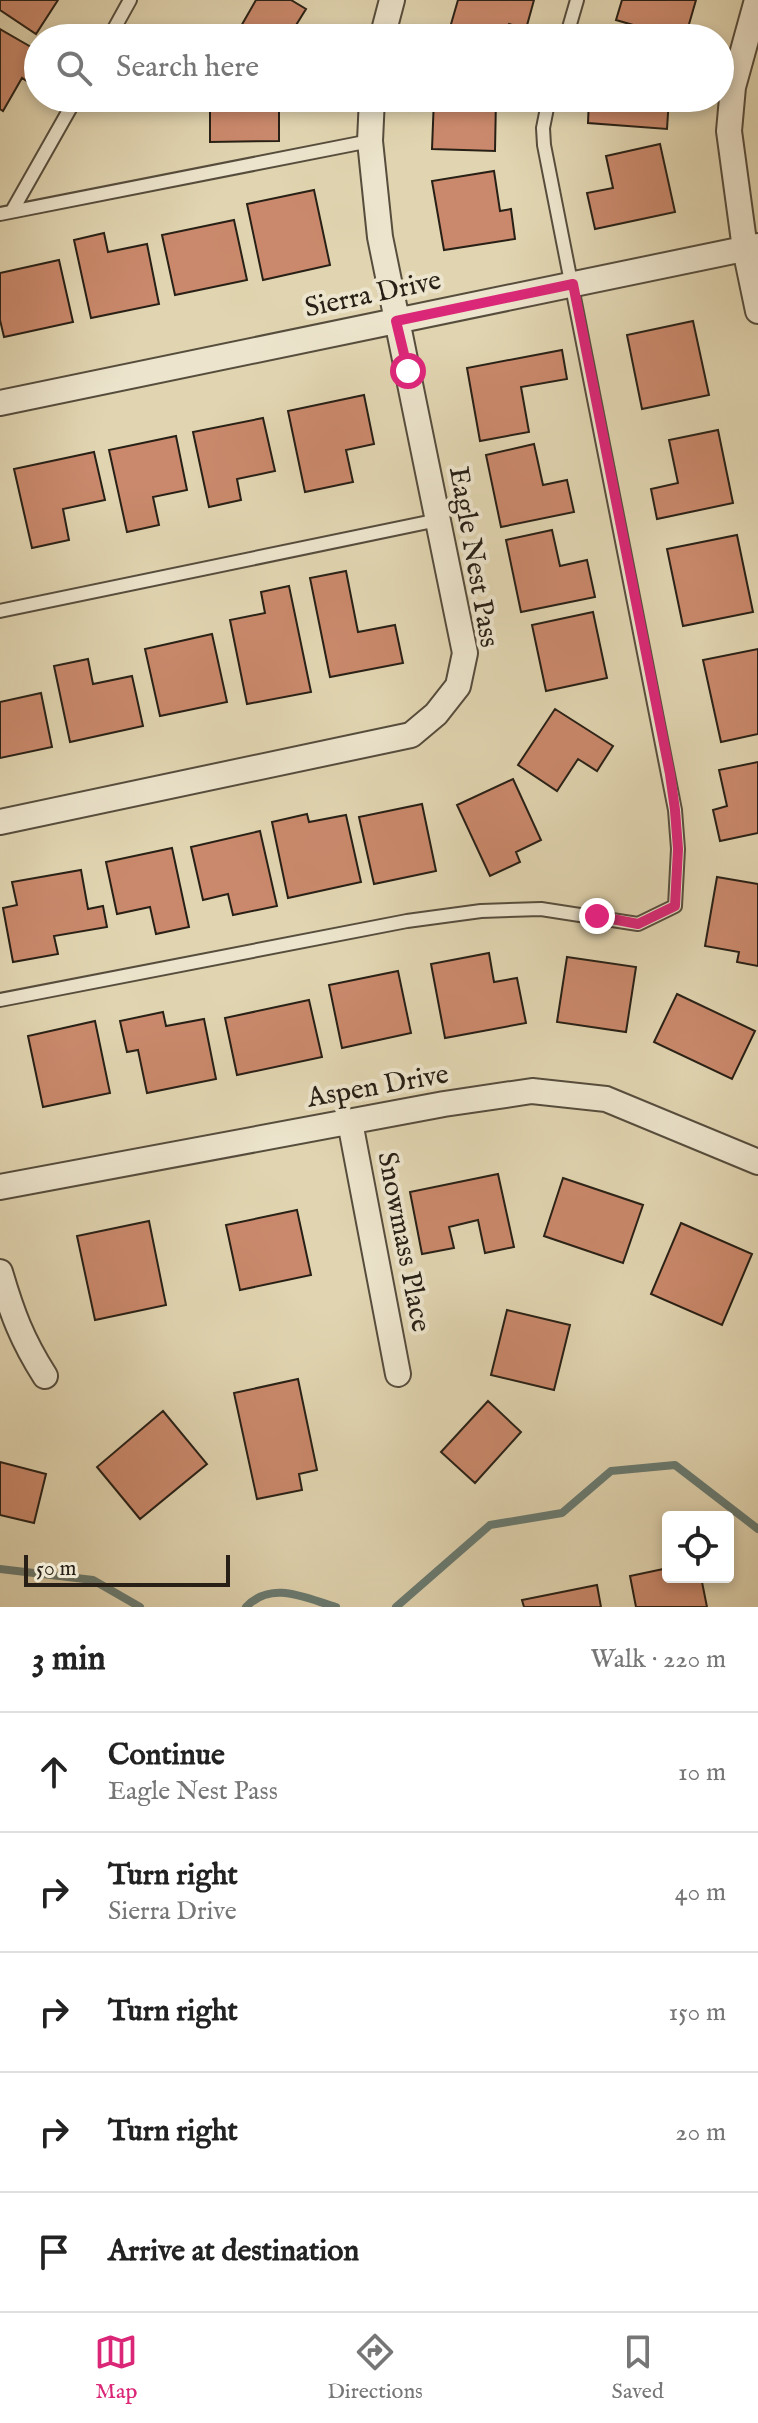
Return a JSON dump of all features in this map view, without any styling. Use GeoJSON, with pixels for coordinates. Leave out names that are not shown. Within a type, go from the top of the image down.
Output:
{"type":"FeatureCollection","features":[{"type":"Feature","properties":{"kind":"street"},"geometry":{"type":"LineString","coordinates":[[386,24],[392,0]]}},
{"type":"Feature","properties":{"kind":"street"},"geometry":{"type":"LineString","coordinates":[[734,83],[757,0]]}},
{"type":"Feature","properties":{"kind":"street","name":"Eagle Nest Pass"},"geometry":{"type":"LineString","coordinates":[[0,822],[411,735],[436,714],[458,686],[465,653],[380,237],[370,141],[371,112]]}},
{"type":"Feature","properties":{"kind":"street"},"geometry":{"type":"LineString","coordinates":[[731,112],[729,131],[751,248],[758,311]]}},
{"type":"Feature","properties":{"kind":"street","name":"Sierra Drive"},"geometry":{"type":"LineString","coordinates":[[0,403],[751,248]]}},
{"type":"Feature","properties":{"kind":"street","name":"Aspen Drive"},"geometry":{"type":"LineString","coordinates":[[0,1187],[444,1104],[532,1091],[606,1099],[757,1158]]}},
{"type":"Feature","properties":{"kind":"street","name":"Snowmass Place"},"geometry":{"type":"LineString","coordinates":[[350,1122],[398,1374]]}},
{"type":"Feature","properties":{"kind":"street"},"geometry":{"type":"LineString","coordinates":[[0,1272],[12,1315],[25,1345],[45,1376]]}},
{"type":"Feature","properties":{"kind":"lane"},"geometry":{"type":"LineString","coordinates":[[117,24],[130,0]]}},
{"type":"Feature","properties":{"kind":"lane"},"geometry":{"type":"LineString","coordinates":[[570,24],[577,0]]}},
{"type":"Feature","properties":{"kind":"lane"},"geometry":{"type":"LineString","coordinates":[[6,212],[67,112]]}},
{"type":"Feature","properties":{"kind":"lane"},"geometry":{"type":"LineString","coordinates":[[0,1000],[407,921],[481,911],[541,909],[638,924],[675,906],[678,849],[672,786],[544,145],[546,112]]}},
{"type":"Feature","properties":{"kind":"lane"},"geometry":{"type":"LineString","coordinates":[[6,212],[370,141]]}},
{"type":"Feature","properties":{"kind":"lane"},"geometry":{"type":"LineString","coordinates":[[0,611],[438,520]]}},
{"type":"Feature","properties":{"kind":"building"},"geometry":{"type":"Polygon","coordinates":[[[0,0],[58,0],[42,24],[24,26],[0,10],[0,0]]]}},
{"type":"Feature","properties":{"kind":"building"},"geometry":{"type":"Polygon","coordinates":[[[256,0],[291,0],[306,9],[297,24],[242,24],[256,0]]]}},
{"type":"Feature","properties":{"kind":"building"},"geometry":{"type":"Polygon","coordinates":[[[458,0],[534,0],[527,24],[451,24],[458,0]]]}},
{"type":"Feature","properties":{"kind":"building"},"geometry":{"type":"Polygon","coordinates":[[[622,0],[696,0],[689,24],[630,24],[616,20],[622,0]]]}},
{"type":"Feature","properties":{"kind":"building"},"geometry":{"type":"Polygon","coordinates":[[[0,29],[24,43],[24,79],[3,111],[0,109],[0,29]]]}},
{"type":"Feature","properties":{"kind":"building"},"geometry":{"type":"Polygon","coordinates":[[[210,112],[279,112],[279,141],[210,142],[210,112]]]}},
{"type":"Feature","properties":{"kind":"building"},"geometry":{"type":"Polygon","coordinates":[[[433,112],[496,112],[495,151],[432,149],[433,112]]]}},
{"type":"Feature","properties":{"kind":"building"},"geometry":{"type":"Polygon","coordinates":[[[588,112],[668,112],[667,129],[588,123],[588,112]]]}},
{"type":"Feature","properties":{"kind":"building"},"geometry":{"type":"Polygon","coordinates":[[[660,144],[675,212],[595,229],[587,193],[613,188],[606,156],[660,144]]]}},
{"type":"Feature","properties":{"kind":"building"},"geometry":{"type":"Polygon","coordinates":[[[494,171],[500,211],[511,209],[515,239],[444,250],[432,181],[494,171]]]}},
{"type":"Feature","properties":{"kind":"building"},"geometry":{"type":"Polygon","coordinates":[[[314,190],[330,265],[263,280],[247,204],[314,190]]]}},
{"type":"Feature","properties":{"kind":"building"},"geometry":{"type":"Polygon","coordinates":[[[234,220],[247,280],[175,295],[162,235],[234,220]]]}},
{"type":"Feature","properties":{"kind":"building"},"geometry":{"type":"Polygon","coordinates":[[[104,233],[108,252],[147,244],[159,304],[91,318],[74,240],[104,233]]]}},
{"type":"Feature","properties":{"kind":"building"},"geometry":{"type":"Polygon","coordinates":[[[59,260],[73,322],[4,337],[0,320],[0,273],[59,260]]]}},
{"type":"Feature","properties":{"kind":"building"},"geometry":{"type":"Polygon","coordinates":[[[693,321],[709,395],[642,409],[627,335],[693,321]]]}},
{"type":"Feature","properties":{"kind":"building"},"geometry":{"type":"Polygon","coordinates":[[[562,350],[567,379],[521,387],[529,432],[480,441],[467,368],[562,350]]]}},
{"type":"Feature","properties":{"kind":"building"},"geometry":{"type":"Polygon","coordinates":[[[364,395],[374,444],[346,450],[353,482],[305,492],[288,411],[364,395]]]}},
{"type":"Feature","properties":{"kind":"building"},"geometry":{"type":"Polygon","coordinates":[[[263,418],[275,471],[237,479],[241,500],[209,507],[193,432],[263,418]]]}},
{"type":"Feature","properties":{"kind":"building"},"geometry":{"type":"Polygon","coordinates":[[[718,430],[733,503],[657,519],[651,489],[678,483],[669,440],[718,430]]]}},
{"type":"Feature","properties":{"kind":"building"},"geometry":{"type":"Polygon","coordinates":[[[176,436],[187,490],[153,497],[159,525],[127,532],[109,450],[176,436]]]}},
{"type":"Feature","properties":{"kind":"building"},"geometry":{"type":"Polygon","coordinates":[[[534,444],[543,485],[567,480],[574,512],[501,527],[486,455],[534,444]]]}},
{"type":"Feature","properties":{"kind":"building"},"geometry":{"type":"Polygon","coordinates":[[[94,452],[105,500],[63,509],[69,540],[32,548],[14,469],[94,452]]]}},
{"type":"Feature","properties":{"kind":"building"},"geometry":{"type":"Polygon","coordinates":[[[552,530],[560,566],[587,560],[595,597],[521,612],[506,540],[552,530]]]}},
{"type":"Feature","properties":{"kind":"building"},"geometry":{"type":"Polygon","coordinates":[[[737,535],[753,612],[683,626],[667,549],[737,535]]]}},
{"type":"Feature","properties":{"kind":"building"},"geometry":{"type":"Polygon","coordinates":[[[346,571],[358,632],[395,625],[403,663],[330,677],[310,578],[346,571]]]}},
{"type":"Feature","properties":{"kind":"building"},"geometry":{"type":"Polygon","coordinates":[[[289,586],[311,692],[247,704],[230,620],[265,613],[261,592],[289,586]]]}},
{"type":"Feature","properties":{"kind":"building"},"geometry":{"type":"Polygon","coordinates":[[[593,612],[607,678],[546,691],[532,625],[593,612]]]}},
{"type":"Feature","properties":{"kind":"building"},"geometry":{"type":"Polygon","coordinates":[[[212,634],[227,702],[160,716],[145,649],[212,634]]]}},
{"type":"Feature","properties":{"kind":"building"},"geometry":{"type":"Polygon","coordinates":[[[758,649],[758,734],[721,742],[703,660],[758,649]]]}},
{"type":"Feature","properties":{"kind":"building"},"geometry":{"type":"Polygon","coordinates":[[[88,659],[93,684],[132,676],[143,726],[70,742],[54,666],[88,659]]]}},
{"type":"Feature","properties":{"kind":"building"},"geometry":{"type":"Polygon","coordinates":[[[41,693],[52,747],[0,758],[0,702],[41,693]]]}},
{"type":"Feature","properties":{"kind":"building"},"geometry":{"type":"Polygon","coordinates":[[[555,709],[613,746],[597,771],[578,759],[557,791],[518,765],[555,709]]]}},
{"type":"Feature","properties":{"kind":"building"},"geometry":{"type":"Polygon","coordinates":[[[758,762],[758,833],[720,841],[713,810],[727,806],[719,770],[758,762]]]}},
{"type":"Feature","properties":{"kind":"building"},"geometry":{"type":"Polygon","coordinates":[[[513,779],[541,840],[516,852],[520,862],[490,876],[457,805],[513,779]]]}},
{"type":"Feature","properties":{"kind":"building"},"geometry":{"type":"Polygon","coordinates":[[[422,804],[436,871],[374,884],[359,817],[422,804]]]}},
{"type":"Feature","properties":{"kind":"building"},"geometry":{"type":"Polygon","coordinates":[[[307,814],[309,822],[346,815],[361,882],[288,898],[272,822],[307,814]]]}},
{"type":"Feature","properties":{"kind":"building"},"geometry":{"type":"Polygon","coordinates":[[[260,831],[277,906],[233,915],[228,894],[203,900],[191,847],[260,831]]]}},
{"type":"Feature","properties":{"kind":"building"},"geometry":{"type":"Polygon","coordinates":[[[172,848],[189,927],[156,934],[150,907],[117,914],[106,862],[172,848]]]}},
{"type":"Feature","properties":{"kind":"building"},"geometry":{"type":"Polygon","coordinates":[[[81,870],[88,909],[103,906],[107,927],[54,936],[58,954],[13,962],[3,908],[17,905],[12,882],[81,870]]]}},
{"type":"Feature","properties":{"kind":"building"},"geometry":{"type":"Polygon","coordinates":[[[717,877],[758,884],[758,966],[737,962],[739,952],[705,946],[717,877]]]}},
{"type":"Feature","properties":{"kind":"building"},"geometry":{"type":"Polygon","coordinates":[[[489,953],[494,982],[517,978],[526,1023],[445,1038],[431,964],[489,953]]]}},
{"type":"Feature","properties":{"kind":"building"},"geometry":{"type":"Polygon","coordinates":[[[567,957],[636,967],[626,1032],[557,1022],[567,957]]]}},
{"type":"Feature","properties":{"kind":"building"},"geometry":{"type":"Polygon","coordinates":[[[398,971],[411,1033],[342,1048],[329,985],[398,971]]]}},
{"type":"Feature","properties":{"kind":"building"},"geometry":{"type":"Polygon","coordinates":[[[677,994],[755,1031],[732,1079],[654,1042],[677,994]]]}},
{"type":"Feature","properties":{"kind":"building"},"geometry":{"type":"Polygon","coordinates":[[[309,1000],[322,1057],[237,1075],[225,1018],[309,1000]]]}},
{"type":"Feature","properties":{"kind":"building"},"geometry":{"type":"Polygon","coordinates":[[[163,1012],[166,1026],[204,1019],[216,1079],[147,1093],[138,1050],[127,1052],[120,1021],[163,1012]]]}},
{"type":"Feature","properties":{"kind":"building"},"geometry":{"type":"Polygon","coordinates":[[[95,1021],[110,1093],[43,1107],[28,1036],[95,1021]]]}},
{"type":"Feature","properties":{"kind":"building"},"geometry":{"type":"Polygon","coordinates":[[[498,1174],[514,1247],[485,1253],[478,1220],[449,1227],[454,1248],[422,1254],[410,1192],[498,1174]]]}},
{"type":"Feature","properties":{"kind":"building"},"geometry":{"type":"Polygon","coordinates":[[[563,1178],[643,1205],[623,1263],[544,1236],[563,1178]]]}},
{"type":"Feature","properties":{"kind":"building"},"geometry":{"type":"Polygon","coordinates":[[[297,1210],[311,1275],[240,1290],[226,1225],[297,1210]]]}},
{"type":"Feature","properties":{"kind":"building"},"geometry":{"type":"Polygon","coordinates":[[[149,1221],[166,1305],[95,1320],[77,1236],[149,1221]]]}},
{"type":"Feature","properties":{"kind":"building"},"geometry":{"type":"Polygon","coordinates":[[[681,1223],[752,1254],[722,1325],[651,1294],[681,1223]]]}},
{"type":"Feature","properties":{"kind":"building"},"geometry":{"type":"Polygon","coordinates":[[[507,1310],[570,1325],[554,1390],[491,1375],[507,1310]]]}},
{"type":"Feature","properties":{"kind":"building"},"geometry":{"type":"Polygon","coordinates":[[[298,1379],[317,1470],[299,1474],[302,1490],[257,1499],[234,1393],[298,1379]]]}},
{"type":"Feature","properties":{"kind":"building"},"geometry":{"type":"Polygon","coordinates":[[[488,1401],[521,1432],[475,1483],[441,1452],[488,1401]]]}},
{"type":"Feature","properties":{"kind":"building"},"geometry":{"type":"Polygon","coordinates":[[[163,1411],[207,1464],[140,1519],[97,1467],[163,1411]]]}},
{"type":"Feature","properties":{"kind":"building"},"geometry":{"type":"Polygon","coordinates":[[[0,1462],[46,1474],[34,1523],[0,1515],[0,1462]]]}},
{"type":"Feature","properties":{"kind":"building"},"geometry":{"type":"Polygon","coordinates":[[[662,1569],[662,1583],[702,1583],[707,1607],[636,1607],[630,1576],[662,1569]]]}},
{"type":"Feature","properties":{"kind":"building"},"geometry":{"type":"Polygon","coordinates":[[[597,1585],[601,1607],[524,1607],[522,1600],[597,1585]]]}},
{"type":"Feature","properties":{"kind":"waterway"},"geometry":{"type":"LineString","coordinates":[[396,1607],[490,1525],[562,1513],[611,1471],[675,1465],[758,1529]]}},
{"type":"Feature","properties":{"kind":"waterway"},"geometry":{"type":"LineString","coordinates":[[0,1569],[93,1580],[140,1607]]}},
{"type":"Feature","properties":{"kind":"waterway"},"geometry":{"type":"LineString","coordinates":[[246,1607],[267,1594],[278,1593],[301,1596],[336,1607]]}},
{"type":"Feature","properties":{"kind":"route"},"geometry":{"type":"LineString","coordinates":[[408,371],[396,321],[573,284],[670,774],[678,849],[675,906],[638,924],[597,916]]}}]}
